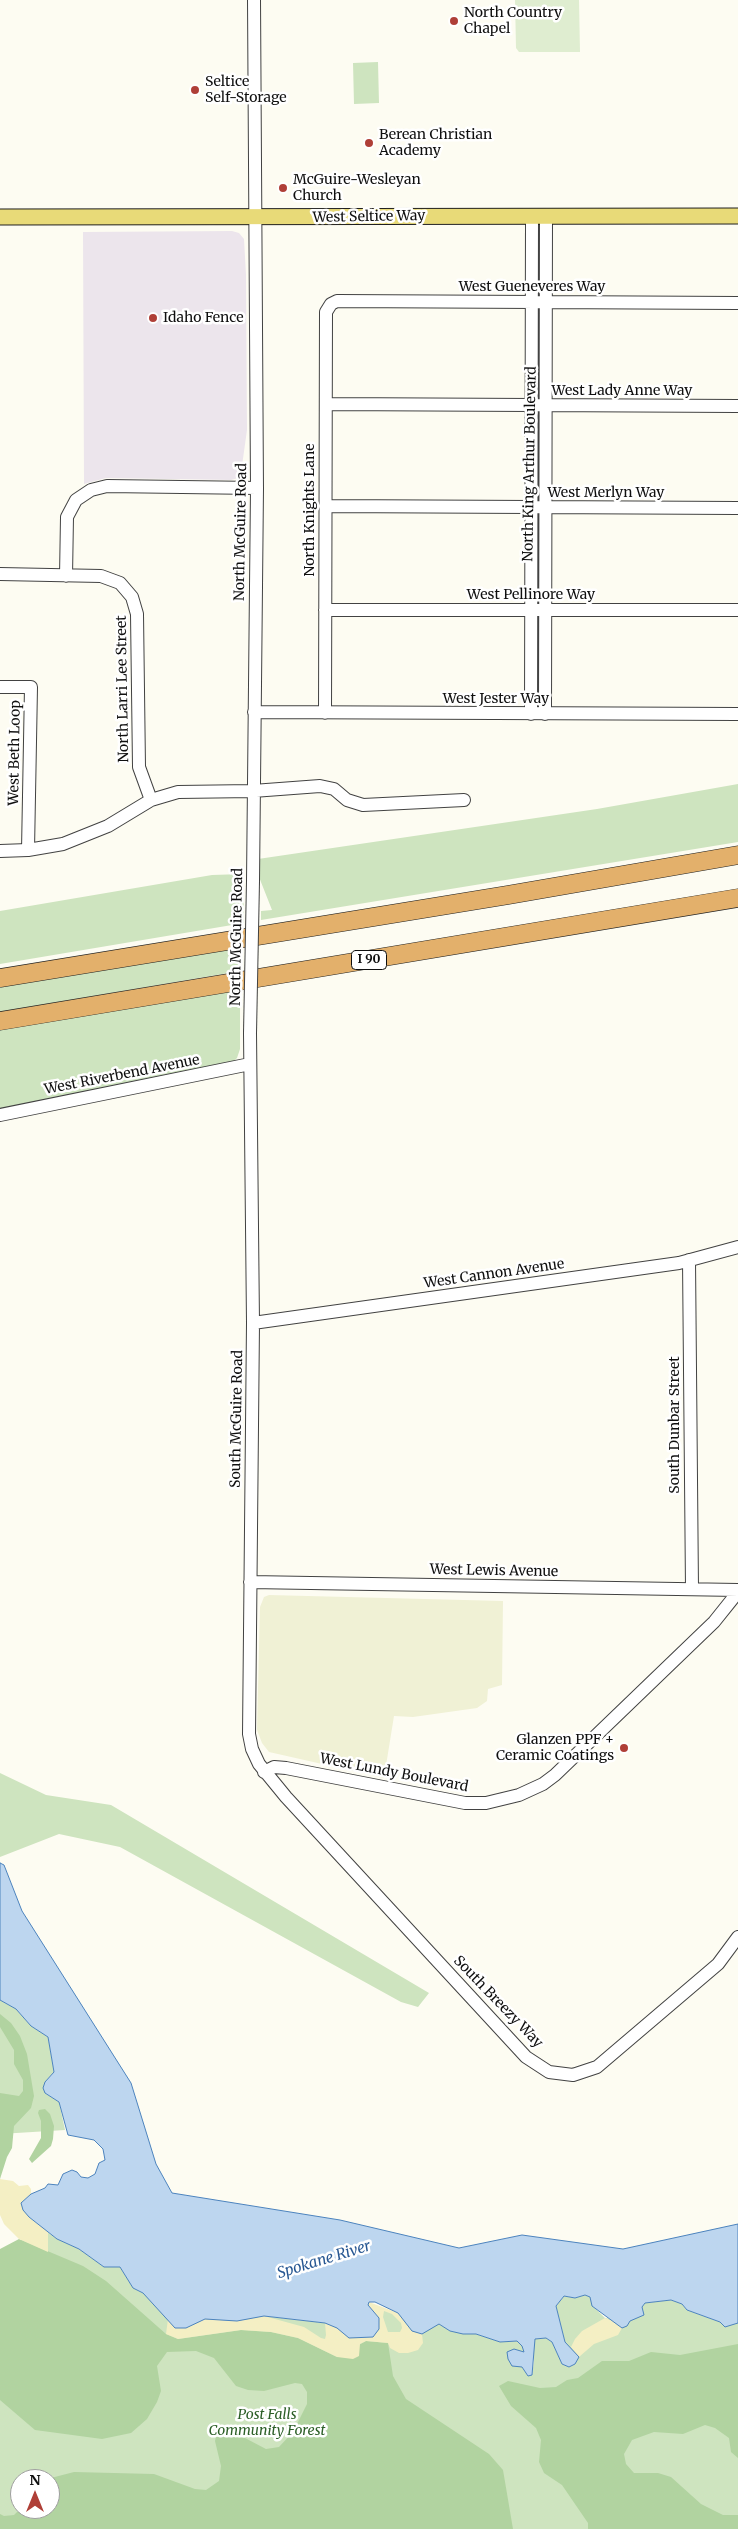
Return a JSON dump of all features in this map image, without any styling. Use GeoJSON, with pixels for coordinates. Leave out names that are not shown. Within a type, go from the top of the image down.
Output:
{"type":"FeatureCollection","features":[{"type":"Feature","properties":{"kind":"highway"},"geometry":{"type":"LineString","coordinates":[[0,978],[508,895],[738,855]]}},
{"type":"Feature","properties":{"kind":"highway","name":"I 90"},"geometry":{"type":"LineString","coordinates":[[0,1021],[738,898]]}},
{"type":"Feature","properties":{"kind":"main road","name":"West Seltice Way"},"geometry":{"type":"LineString","coordinates":[[0,217],[738,216]]}},
{"type":"Feature","properties":{"kind":"street","name":"North McGuire Road"},"geometry":{"type":"LineString","coordinates":[[250,1064],[257,488],[254,0]]}},
{"type":"Feature","properties":{"kind":"street","name":"North King Arthur Boulevard"},"geometry":{"type":"LineString","coordinates":[[539,215],[532,302],[531,509],[545,714]]}},
{"type":"Feature","properties":{"kind":"street","name":"North King Arthur Boulevard"},"geometry":{"type":"LineString","coordinates":[[531,714],[545,509],[546,302],[539,215]]}},
{"type":"Feature","properties":{"kind":"street","name":"West Gueneveres Way"},"geometry":{"type":"LineString","coordinates":[[328,308],[337,302],[738,303]]}},
{"type":"Feature","properties":{"kind":"street","name":"North Knights Lane"},"geometry":{"type":"LineString","coordinates":[[325,713],[326,312],[328,308]]}},
{"type":"Feature","properties":{"kind":"street","name":"West Lady Anne Way"},"geometry":{"type":"LineString","coordinates":[[326,404],[738,406]]}},
{"type":"Feature","properties":{"kind":"street"},"geometry":{"type":"LineString","coordinates":[[66,576],[67,517],[76,500],[91,490],[107,486],[257,488]]}},
{"type":"Feature","properties":{"kind":"street","name":"West Merlyn Way"},"geometry":{"type":"LineString","coordinates":[[325,506],[531,509],[738,508]]}},
{"type":"Feature","properties":{"kind":"street","name":"North Larri Lee Street"},"geometry":{"type":"LineString","coordinates":[[0,574],[111,579],[126,588],[136,605],[139,767],[151,800]]}},
{"type":"Feature","properties":{"kind":"street","name":"West Pellinore Way"},"geometry":{"type":"LineString","coordinates":[[325,610],[738,610]]}},
{"type":"Feature","properties":{"kind":"street","name":"West Beth Loop"},"geometry":{"type":"LineString","coordinates":[[0,687],[31,687],[28,850]]}},
{"type":"Feature","properties":{"kind":"street","name":"West Jester Way"},"geometry":{"type":"LineString","coordinates":[[254,712],[738,714]]}},
{"type":"Feature","properties":{"kind":"street"},"geometry":{"type":"LineString","coordinates":[[0,851],[28,850],[63,844],[108,826],[151,800],[178,792],[328,787],[354,803],[374,806],[464,800]]}},
{"type":"Feature","properties":{"kind":"street","name":"West Riverbend Avenue"},"geometry":{"type":"LineString","coordinates":[[0,1115],[250,1064]]}},
{"type":"Feature","properties":{"kind":"street","name":"South McGuire Road"},"geometry":{"type":"LineString","coordinates":[[250,1064],[253,1323],[249,1734],[252,1749],[264,1772]]}},
{"type":"Feature","properties":{"kind":"street","name":"West Cannon Avenue"},"geometry":{"type":"LineString","coordinates":[[253,1323],[689,1260],[738,1246]]}},
{"type":"Feature","properties":{"kind":"street","name":"South Dunbar Street"},"geometry":{"type":"LineString","coordinates":[[689,1260],[692,1589]]}},
{"type":"Feature","properties":{"kind":"street","name":"West Lewis Avenue"},"geometry":{"type":"LineString","coordinates":[[250,1582],[738,1591]]}},
{"type":"Feature","properties":{"kind":"street","name":"West Lundy Boulevard"},"geometry":{"type":"LineString","coordinates":[[264,1772],[274,1768],[286,1768],[465,1804],[486,1803],[519,1795],[543,1784],[560,1771],[714,1622],[738,1591]]}},
{"type":"Feature","properties":{"kind":"street","name":"South Breezy Way"},"geometry":{"type":"LineString","coordinates":[[264,1772],[526,2057],[550,2072],[573,2075],[597,2067],[718,1964],[738,1937]]}},
{"type":"Feature","properties":{"kind":"shaded area"},"geometry":{"type":"Polygon","coordinates":[[[232,231],[239,233],[244,239],[246,275],[247,430],[241,473],[238,478],[231,480],[106,478],[84,484],[83,232],[232,231]]]}},
{"type":"Feature","properties":{"kind":"green space"},"geometry":{"type":"Polygon","coordinates":[[[515,0],[579,0],[580,52],[519,52],[516,48],[515,0]]]}},
{"type":"Feature","properties":{"kind":"green space"},"geometry":{"type":"Polygon","coordinates":[[[378,62],[379,103],[354,104],[353,63],[378,62]]]}},
{"type":"Feature","properties":{"kind":"green space"},"geometry":{"type":"Polygon","coordinates":[[[738,784],[738,842],[261,920],[261,911],[272,910],[259,877],[258,859],[597,809],[738,784]]]}},
{"type":"Feature","properties":{"kind":"green space"},"geometry":{"type":"Polygon","coordinates":[[[243,874],[244,923],[0,964],[0,911],[212,875],[243,874]]]}},
{"type":"Feature","properties":{"kind":"green space"},"geometry":{"type":"Polygon","coordinates":[[[242,944],[240,971],[0,1012],[0,982],[242,944]]]}},
{"type":"Feature","properties":{"kind":"green space"},"geometry":{"type":"Polygon","coordinates":[[[240,990],[240,1049],[237,1058],[232,1063],[0,1109],[0,1029],[240,990]]]}},
{"type":"Feature","properties":{"kind":"green space"},"geometry":{"type":"Polygon","coordinates":[[[269,1595],[503,1601],[502,1685],[488,1689],[487,1701],[477,1708],[413,1717],[394,1716],[384,1778],[269,1752],[262,1743],[257,1730],[260,1607],[264,1597],[269,1595]]]}},
{"type":"Feature","properties":{"kind":"green space"},"geometry":{"type":"Polygon","coordinates":[[[0,1773],[46,1795],[111,1805],[429,1993],[418,2007],[401,2002],[120,1847],[59,1834],[0,1857],[0,1773]]]}},
{"type":"Feature","properties":{"kind":"green space"},"geometry":{"type":"Polygon","coordinates":[[[0,2000],[16,2009],[31,2026],[48,2037],[54,2072],[45,2082],[45,2093],[59,2102],[65,2130],[0,2134],[0,2000]]]}},
{"type":"Feature","properties":{"kind":"green space"},"geometry":{"type":"Polygon","coordinates":[[[0,2014],[11,2023],[20,2036],[27,2054],[34,2096],[31,2108],[14,2126],[12,2148],[0,2179],[0,2093],[19,2096],[23,2091],[23,2080],[14,2064],[14,2050],[0,2027],[0,2014]]]}},
{"type":"Feature","properties":{"kind":"green space"},"geometry":{"type":"Polygon","coordinates":[[[45,2109],[50,2114],[54,2126],[53,2139],[51,2146],[32,2163],[29,2159],[41,2138],[41,2121],[38,2113],[39,2110],[45,2109]]]}},
{"type":"Feature","properties":{"kind":"green space","name":"Post Falls Community Forest"},"geometry":{"type":"Polygon","coordinates":[[[43,2229],[57,2239],[79,2249],[104,2267],[120,2267],[133,2288],[143,2293],[264,2316],[325,2323],[368,2305],[439,2324],[450,2331],[476,2334],[500,2342],[517,2341],[522,2346],[524,2352],[522,2367],[528,2376],[532,2375],[534,2361],[532,2348],[535,2339],[546,2338],[552,2342],[562,2364],[569,2367],[575,2364],[565,2342],[556,2306],[564,2296],[575,2298],[585,2295],[590,2297],[593,2306],[605,2318],[630,2321],[645,2303],[671,2300],[682,2304],[687,2310],[720,2322],[725,2326],[738,2323],[738,2529],[0,2529],[0,2251],[43,2229]]]}},
{"type":"Feature","properties":{"kind":"green space"},"geometry":{"type":"Polygon","coordinates":[[[19,2239],[83,2266],[106,2281],[166,2334],[178,2339],[241,2330],[271,2332],[298,2338],[337,2357],[366,2341],[388,2343],[393,2376],[406,2399],[489,2454],[503,2470],[513,2529],[0,2529],[0,2514],[10,2515],[10,2519],[60,2519],[60,2476],[74,2472],[154,2474],[195,2489],[206,2490],[219,2481],[221,2466],[215,2441],[216,2436],[225,2434],[245,2438],[266,2449],[279,2447],[293,2432],[307,2404],[307,2392],[302,2384],[295,2383],[264,2391],[248,2390],[236,2386],[214,2358],[196,2351],[167,2352],[157,2366],[161,2391],[157,2402],[147,2419],[131,2433],[102,2439],[35,2430],[0,2400],[0,2249],[19,2239]]]}},
{"type":"Feature","properties":{"kind":"green space"},"geometry":{"type":"Polygon","coordinates":[[[738,2344],[738,2458],[731,2452],[729,2438],[715,2428],[705,2425],[683,2434],[654,2432],[632,2440],[624,2454],[626,2464],[634,2473],[658,2473],[671,2477],[701,2504],[723,2515],[738,2515],[738,2529],[588,2529],[588,2523],[562,2485],[544,2473],[539,2462],[541,2440],[536,2428],[511,2406],[499,2386],[508,2381],[540,2388],[556,2387],[567,2380],[578,2378],[602,2361],[629,2361],[651,2352],[680,2355],[738,2344]]]}},
{"type":"Feature","properties":{"kind":"sand"},"geometry":{"type":"Polygon","coordinates":[[[0,2179],[13,2181],[19,2186],[28,2185],[31,2189],[31,2194],[22,2203],[29,2217],[48,2232],[48,2252],[19,2239],[4,2224],[0,2215],[0,2179]]]}},
{"type":"Feature","properties":{"kind":"sand"},"geometry":{"type":"Polygon","coordinates":[[[369,2302],[398,2313],[412,2331],[422,2334],[423,2343],[418,2350],[399,2353],[390,2348],[388,2343],[366,2341],[360,2344],[359,2356],[353,2359],[337,2357],[298,2338],[271,2332],[241,2330],[178,2339],[166,2334],[168,2319],[175,2328],[186,2328],[205,2319],[237,2321],[264,2316],[304,2327],[325,2339],[325,2323],[337,2328],[349,2338],[369,2302]],[[384,2311],[383,2317],[388,2332],[400,2332],[402,2328],[401,2323],[392,2314],[384,2311]]]}},
{"type":"Feature","properties":{"kind":"sand"},"geometry":{"type":"Polygon","coordinates":[[[605,2318],[618,2323],[622,2328],[618,2335],[594,2344],[579,2357],[571,2347],[575,2339],[582,2331],[605,2318]]]}},
{"type":"Feature","properties":{"kind":"water","name":"Spokane River"},"geometry":{"type":"Polygon","coordinates":[[[0,1863],[4,1865],[22,1911],[131,2083],[156,2164],[172,2193],[340,2220],[459,2248],[522,2235],[623,2249],[738,2224],[738,2323],[725,2327],[720,2322],[687,2310],[682,2304],[671,2300],[645,2303],[642,2307],[644,2315],[630,2321],[627,2326],[622,2328],[592,2306],[590,2297],[585,2295],[575,2298],[564,2296],[556,2306],[565,2342],[579,2357],[575,2364],[569,2367],[562,2364],[552,2342],[546,2338],[535,2339],[532,2375],[528,2376],[522,2367],[512,2366],[508,2359],[507,2352],[514,2349],[524,2352],[522,2346],[517,2341],[500,2342],[476,2334],[463,2334],[450,2331],[439,2324],[422,2334],[412,2331],[398,2313],[375,2302],[369,2302],[368,2305],[379,2318],[379,2329],[373,2337],[349,2338],[337,2328],[325,2323],[264,2316],[237,2321],[205,2319],[186,2328],[175,2328],[143,2293],[133,2288],[120,2267],[104,2267],[79,2249],[57,2239],[23,2210],[21,2203],[31,2194],[45,2188],[48,2184],[58,2185],[63,2174],[72,2170],[81,2177],[88,2178],[95,2174],[99,2163],[105,2160],[103,2149],[94,2140],[68,2135],[59,2102],[45,2093],[43,2088],[45,2082],[54,2072],[48,2037],[31,2026],[16,2009],[0,2000],[0,1863]]]}},
{"type":"Feature","properties":{"kind":"place","name":"North Country Chapel"},"geometry":{"type":"Point","coordinates":[454,21]}},
{"type":"Feature","properties":{"kind":"place","name":"Seltice Self-Storage"},"geometry":{"type":"Point","coordinates":[195,90]}},
{"type":"Feature","properties":{"kind":"place","name":"Berean Christian Academy"},"geometry":{"type":"Point","coordinates":[369,143]}},
{"type":"Feature","properties":{"kind":"place","name":"McGuire-Wesleyan Church"},"geometry":{"type":"Point","coordinates":[283,188]}},
{"type":"Feature","properties":{"kind":"place","name":"Idaho Fence"},"geometry":{"type":"Point","coordinates":[153,318]}},
{"type":"Feature","properties":{"kind":"place","name":"Glanzen PPF + Ceramic Coatings"},"geometry":{"type":"Point","coordinates":[624,1748]}}]}
